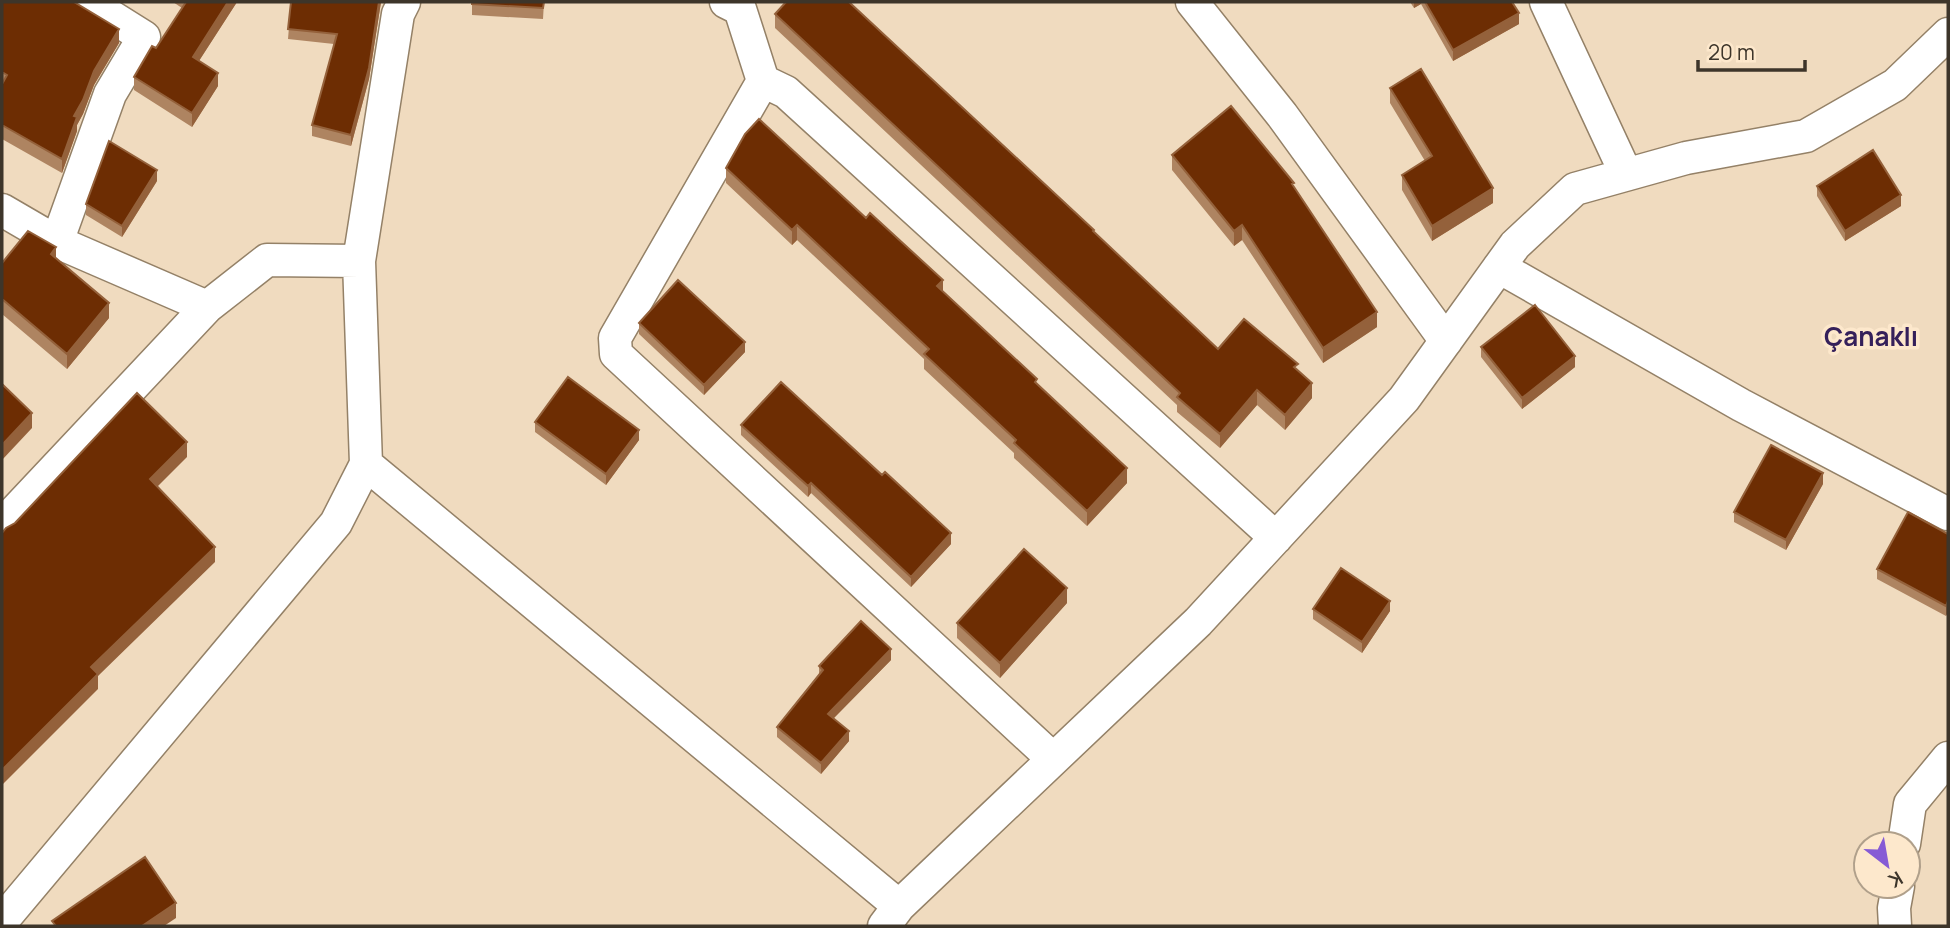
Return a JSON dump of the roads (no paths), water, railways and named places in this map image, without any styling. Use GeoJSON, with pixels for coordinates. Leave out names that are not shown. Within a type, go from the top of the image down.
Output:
{"type":"FeatureCollection","features":[{"type":"Feature","properties":{"kind":"street"},"geometry":{"type":"LineString","coordinates":[[57,242],[110,94],[144,37],[88,2]]}},
{"type":"Feature","properties":{"kind":"street"},"geometry":{"type":"LineString","coordinates":[[2,921],[336,523],[366,464],[359,261],[398,14],[404,2]]}},
{"type":"Feature","properties":{"kind":"street"},"geometry":{"type":"LineString","coordinates":[[1192,2],[1282,115],[1446,341]]}},
{"type":"Feature","properties":{"kind":"street"},"geometry":{"type":"LineString","coordinates":[[1546,2],[1626,174]]}},
{"type":"Feature","properties":{"kind":"street"},"geometry":{"type":"LineString","coordinates":[[737,4],[763,81],[786,92],[1276,538]]}},
{"type":"Feature","properties":{"kind":"street"},"geometry":{"type":"LineString","coordinates":[[366,464],[891,916],[1198,622],[1404,399],[1515,245],[1575,189],[1686,158],[1807,136],[1895,85],[1948,34]]}},
{"type":"Feature","properties":{"kind":"street"},"geometry":{"type":"LineString","coordinates":[[763,81],[615,338],[616,354],[1053,759]]}},
{"type":"Feature","properties":{"kind":"street"},"geometry":{"type":"LineString","coordinates":[[2,210],[57,242],[207,307]]}},
{"type":"Feature","properties":{"kind":"street"},"geometry":{"type":"LineString","coordinates":[[2,525],[207,307],[267,260],[359,261]]}},
{"type":"Feature","properties":{"kind":"street"},"geometry":{"type":"LineString","coordinates":[[1499,267],[1741,405],[1948,514]]}},
{"type":"Feature","properties":{"kind":"street"},"geometry":{"type":"LineString","coordinates":[[1906,830],[1910,804],[1948,758]]}},
{"type":"Feature","properties":{"kind":"street"},"geometry":{"type":"LineString","coordinates":[[1895,900],[1895,926]]}},
{"type":"Feature","properties":{"kind":"district","name":"Çanaklı"},"geometry":{"type":"Point","coordinates":[1871,337]}}]}
